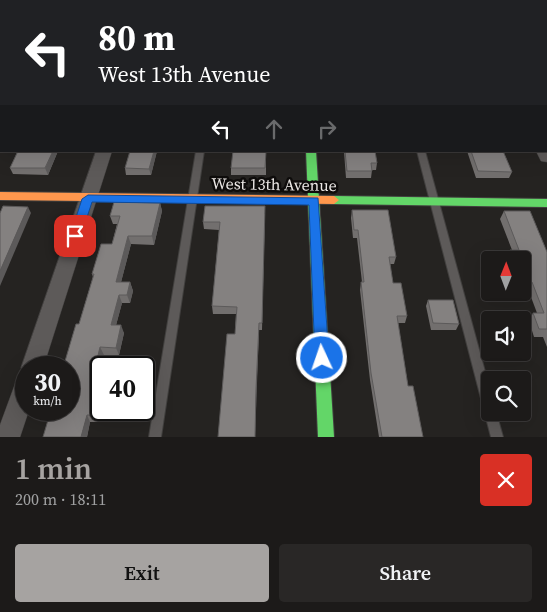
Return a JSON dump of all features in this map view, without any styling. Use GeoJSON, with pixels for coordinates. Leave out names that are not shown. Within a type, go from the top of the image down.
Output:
{"type":"FeatureCollection","features":[{"type":"Feature","properties":{"kind":"street"},"geometry":{"type":"LineString","coordinates":[[36,356],[104,152]]}},
{"type":"Feature","properties":{"kind":"street"},"geometry":{"type":"LineString","coordinates":[[311,152],[326,437]]}},
{"type":"Feature","properties":{"kind":"street","name":"West 13th Avenue"},"geometry":{"type":"LineString","coordinates":[[0,196],[88,199],[547,203]]}},
{"type":"Feature","properties":{"kind":"street"},"geometry":{"type":"LineString","coordinates":[[8,437],[15,416]]}},
{"type":"Feature","properties":{"kind":"lane"},"geometry":{"type":"LineString","coordinates":[[155,437],[200,152]]}},
{"type":"Feature","properties":{"kind":"lane"},"geometry":{"type":"LineString","coordinates":[[422,152],[433,202],[481,379]]}},
{"type":"Feature","properties":{"kind":"lane"},"geometry":{"type":"LineString","coordinates":[[493,421],[497,437]]}},
{"type":"Feature","properties":{"kind":"building"},"geometry":{"type":"Polygon","coordinates":[[[18,152],[53,152],[45,168],[10,168],[18,152]]]}},
{"type":"Feature","properties":{"kind":"building"},"geometry":{"type":"Polygon","coordinates":[[[130,152],[154,152],[149,169],[125,168],[130,152]]]}},
{"type":"Feature","properties":{"kind":"building"},"geometry":{"type":"Polygon","coordinates":[[[233,152],[266,152],[265,168],[231,168],[233,152]]]}},
{"type":"Feature","properties":{"kind":"building"},"geometry":{"type":"Polygon","coordinates":[[[345,152],[375,152],[377,163],[371,163],[372,171],[347,171],[345,152]]]}},
{"type":"Feature","properties":{"kind":"building"},"geometry":{"type":"Polygon","coordinates":[[[471,152],[503,152],[512,172],[478,171],[471,152]]]}},
{"type":"Feature","properties":{"kind":"building"},"geometry":{"type":"Polygon","coordinates":[[[114,202],[160,203],[152,236],[128,236],[116,282],[130,282],[127,295],[119,295],[111,325],[121,325],[116,348],[100,347],[98,356],[90,356],[90,415],[87,415],[81,437],[43,437],[48,421],[80,421],[80,356],[67,356],[76,324],[79,324],[101,244],[112,244],[120,216],[110,216],[114,202]]]}},
{"type":"Feature","properties":{"kind":"building"},"geometry":{"type":"Polygon","coordinates":[[[3,206],[28,207],[0,271],[0,213],[3,206]]]}},
{"type":"Feature","properties":{"kind":"building"},"geometry":{"type":"Polygon","coordinates":[[[205,206],[265,206],[262,323],[259,323],[255,437],[218,437],[227,334],[235,334],[237,307],[212,306],[220,222],[203,222],[205,206]]]}},
{"type":"Feature","properties":{"kind":"building"},"geometry":{"type":"Polygon","coordinates":[[[352,210],[388,210],[396,257],[389,257],[393,283],[401,283],[407,316],[397,316],[408,386],[413,386],[423,437],[382,437],[371,373],[361,282],[364,282],[358,230],[354,230],[352,210]]]}},
{"type":"Feature","properties":{"kind":"building"},"geometry":{"type":"Polygon","coordinates":[[[504,211],[530,211],[547,252],[547,329],[539,329],[533,313],[544,313],[531,282],[531,251],[510,250],[519,250],[504,211]]]}},
{"type":"Feature","properties":{"kind":"building"},"geometry":{"type":"Polygon","coordinates":[[[428,300],[453,300],[459,324],[433,323],[428,300]]]}},
{"type":"Feature","properties":{"kind":"traffic: fast"},"geometry":{"type":"LineString","coordinates":[[311,152],[326,437]]}},
{"type":"Feature","properties":{"kind":"traffic: fast"},"geometry":{"type":"LineString","coordinates":[[334,200],[547,203]]}},
{"type":"Feature","properties":{"kind":"traffic: slow"},"geometry":{"type":"LineString","coordinates":[[0,196],[334,200]]}},
{"type":"Feature","properties":{"kind":"route"},"geometry":{"type":"LineString","coordinates":[[75,236],[88,199],[314,201],[322,358]]}}]}
